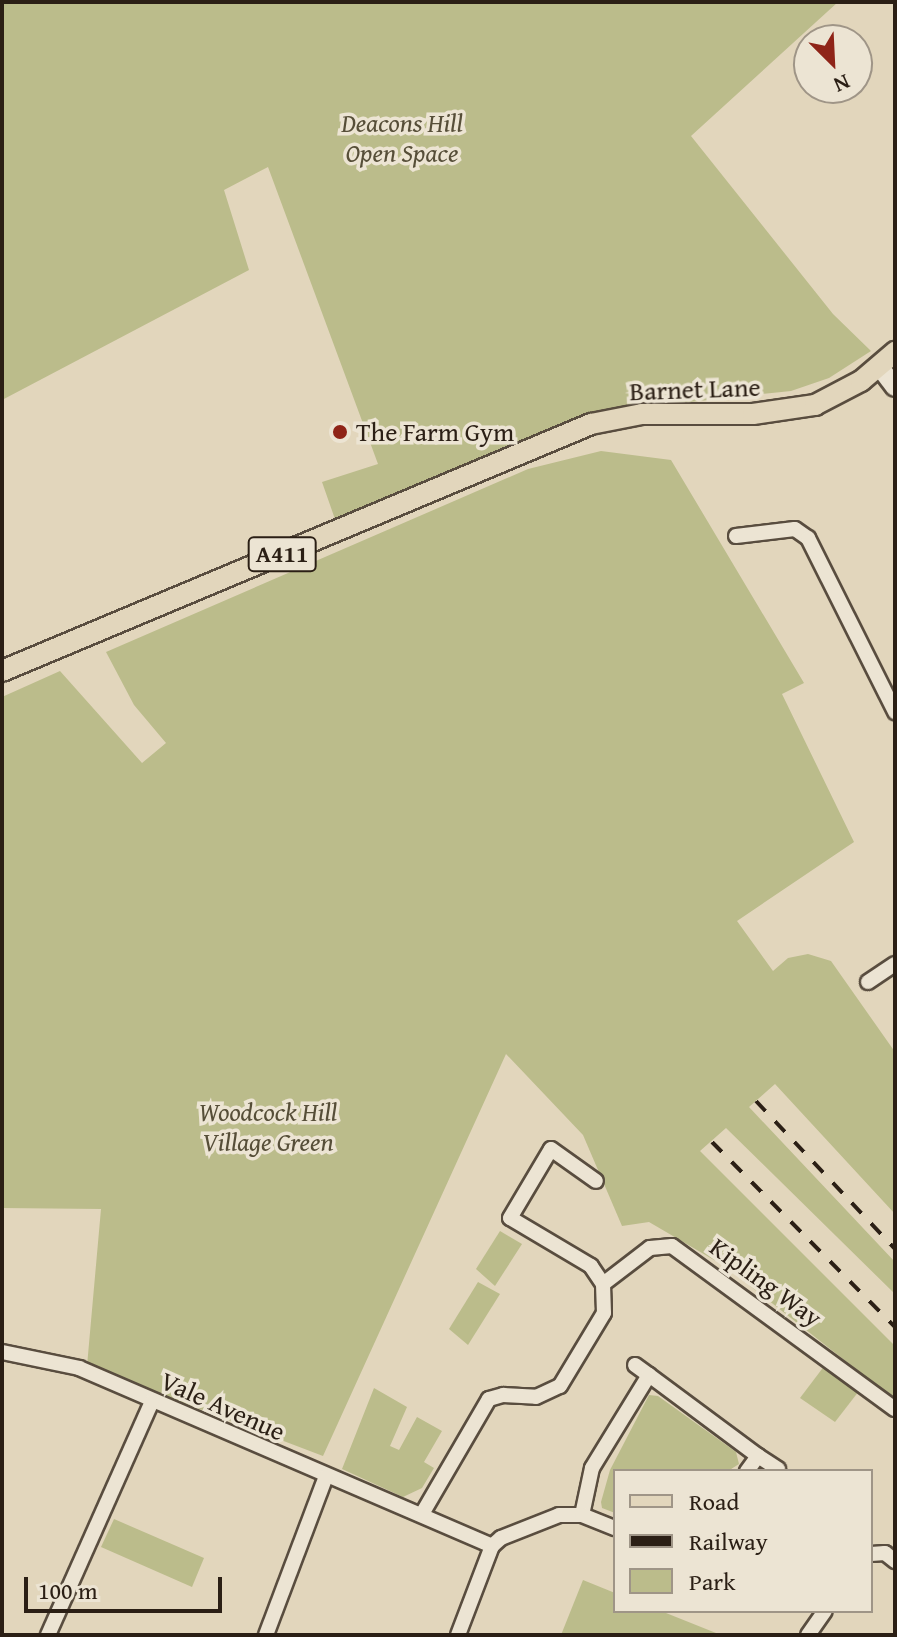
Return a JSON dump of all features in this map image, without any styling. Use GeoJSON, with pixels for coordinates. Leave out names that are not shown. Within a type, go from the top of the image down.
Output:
{"type":"FeatureCollection","features":[{"type":"Feature","properties":{"kind":"main road","name":"Barnet Lane"},"geometry":{"type":"LineString","coordinates":[[2,671],[591,424],[642,414],[785,412],[840,393],[895,352]]}},
{"type":"Feature","properties":{"kind":"street"},"geometry":{"type":"LineString","coordinates":[[879,366],[895,387]]}},
{"type":"Feature","properties":{"kind":"street"},"geometry":{"type":"LineString","coordinates":[[736,536],[795,529],[808,538],[895,712]]}},
{"type":"Feature","properties":{"kind":"street"},"geometry":{"type":"LineString","coordinates":[[868,982],[895,964]]}},
{"type":"Feature","properties":{"kind":"street"},"geometry":{"type":"LineString","coordinates":[[422,1514],[489,1399],[503,1395],[536,1397],[560,1386],[604,1313],[603,1284],[591,1266],[510,1218],[551,1149],[596,1181]]}},
{"type":"Feature","properties":{"kind":"street","name":"Kipling Way"},"geometry":{"type":"LineString","coordinates":[[603,1284],[650,1248],[672,1246],[895,1409]]}},
{"type":"Feature","properties":{"kind":"street","name":"Vale Avenue"},"geometry":{"type":"LineString","coordinates":[[2,1352],[54,1360],[492,1546]]}},
{"type":"Feature","properties":{"kind":"street"},"geometry":{"type":"LineString","coordinates":[[635,1365],[778,1469]]}},
{"type":"Feature","properties":{"kind":"street"},"geometry":{"type":"LineString","coordinates":[[582,1515],[592,1468],[649,1375]]}},
{"type":"Feature","properties":{"kind":"street"},"geometry":{"type":"LineString","coordinates":[[48,1635],[152,1401]]}},
{"type":"Feature","properties":{"kind":"street"},"geometry":{"type":"LineString","coordinates":[[748,1469],[758,1456]]}},
{"type":"Feature","properties":{"kind":"street"},"geometry":{"type":"LineString","coordinates":[[266,1635],[326,1476]]}},
{"type":"Feature","properties":{"kind":"street"},"geometry":{"type":"LineString","coordinates":[[458,1635],[492,1546],[539,1521],[582,1515],[613,1527]]}},
{"type":"Feature","properties":{"kind":"street"},"geometry":{"type":"LineString","coordinates":[[873,1554],[885,1553],[895,1561]]}},
{"type":"Feature","properties":{"kind":"street"},"geometry":{"type":"LineString","coordinates":[[808,1635],[824,1613]]}},
{"type":"Feature","properties":{"kind":"green space","name":"Deacons Hill Open Space"},"geometry":{"type":"Polygon","coordinates":[[[2,2],[838,2],[814,24],[793,24],[793,43],[691,136],[833,314],[871,351],[829,378],[791,391],[596,412],[336,522],[322,482],[378,464],[268,167],[224,190],[249,270],[2,400],[2,2]]]}},
{"type":"Feature","properties":{"kind":"green space","name":"Woodcock Hill Village Green"},"geometry":{"type":"Polygon","coordinates":[[[601,451],[671,460],[804,683],[782,694],[854,842],[737,921],[773,971],[788,958],[808,954],[831,961],[895,1052],[895,1214],[775,1084],[749,1107],[895,1262],[895,1294],[726,1128],[700,1151],[895,1346],[895,1400],[726,1267],[649,1222],[622,1226],[583,1135],[506,1054],[323,1456],[87,1366],[101,1209],[2,1208],[2,697],[60,671],[142,763],[166,743],[134,705],[106,652],[528,469],[601,451]]]}},
{"type":"Feature","properties":{"kind":"green space"},"geometry":{"type":"Polygon","coordinates":[[[500,1231],[522,1244],[495,1286],[476,1269],[500,1231]]]}},
{"type":"Feature","properties":{"kind":"green space"},"geometry":{"type":"Polygon","coordinates":[[[478,1282],[500,1294],[468,1345],[449,1329],[478,1282]]]}},
{"type":"Feature","properties":{"kind":"green space"},"geometry":{"type":"Polygon","coordinates":[[[825,1365],[859,1391],[835,1422],[800,1398],[825,1365]]]}},
{"type":"Feature","properties":{"kind":"green space"},"geometry":{"type":"Polygon","coordinates":[[[374,1388],[407,1407],[390,1446],[399,1450],[417,1417],[442,1431],[424,1462],[434,1468],[422,1488],[403,1497],[342,1469],[374,1388]]]}},
{"type":"Feature","properties":{"kind":"green space"},"geometry":{"type":"Polygon","coordinates":[[[649,1395],[658,1396],[736,1452],[739,1464],[731,1469],[613,1469],[613,1512],[602,1508],[601,1502],[610,1470],[649,1395]]]}},
{"type":"Feature","properties":{"kind":"green space"},"geometry":{"type":"Polygon","coordinates":[[[114,1519],[204,1558],[192,1587],[101,1547],[114,1519]]]}},
{"type":"Feature","properties":{"kind":"green space"},"geometry":{"type":"Polygon","coordinates":[[[583,1580],[613,1592],[613,1613],[666,1613],[721,1635],[561,1635],[583,1580]]]}},
{"type":"Feature","properties":{"kind":"railway"},"geometry":{"type":"LineString","coordinates":[[756,1101],[895,1249]]}},
{"type":"Feature","properties":{"kind":"railway"},"geometry":{"type":"LineString","coordinates":[[712,1142],[895,1327]]}},
{"type":"Feature","properties":{"kind":"place","name":"The Farm Gym"},"geometry":{"type":"Point","coordinates":[340,432]}}]}
